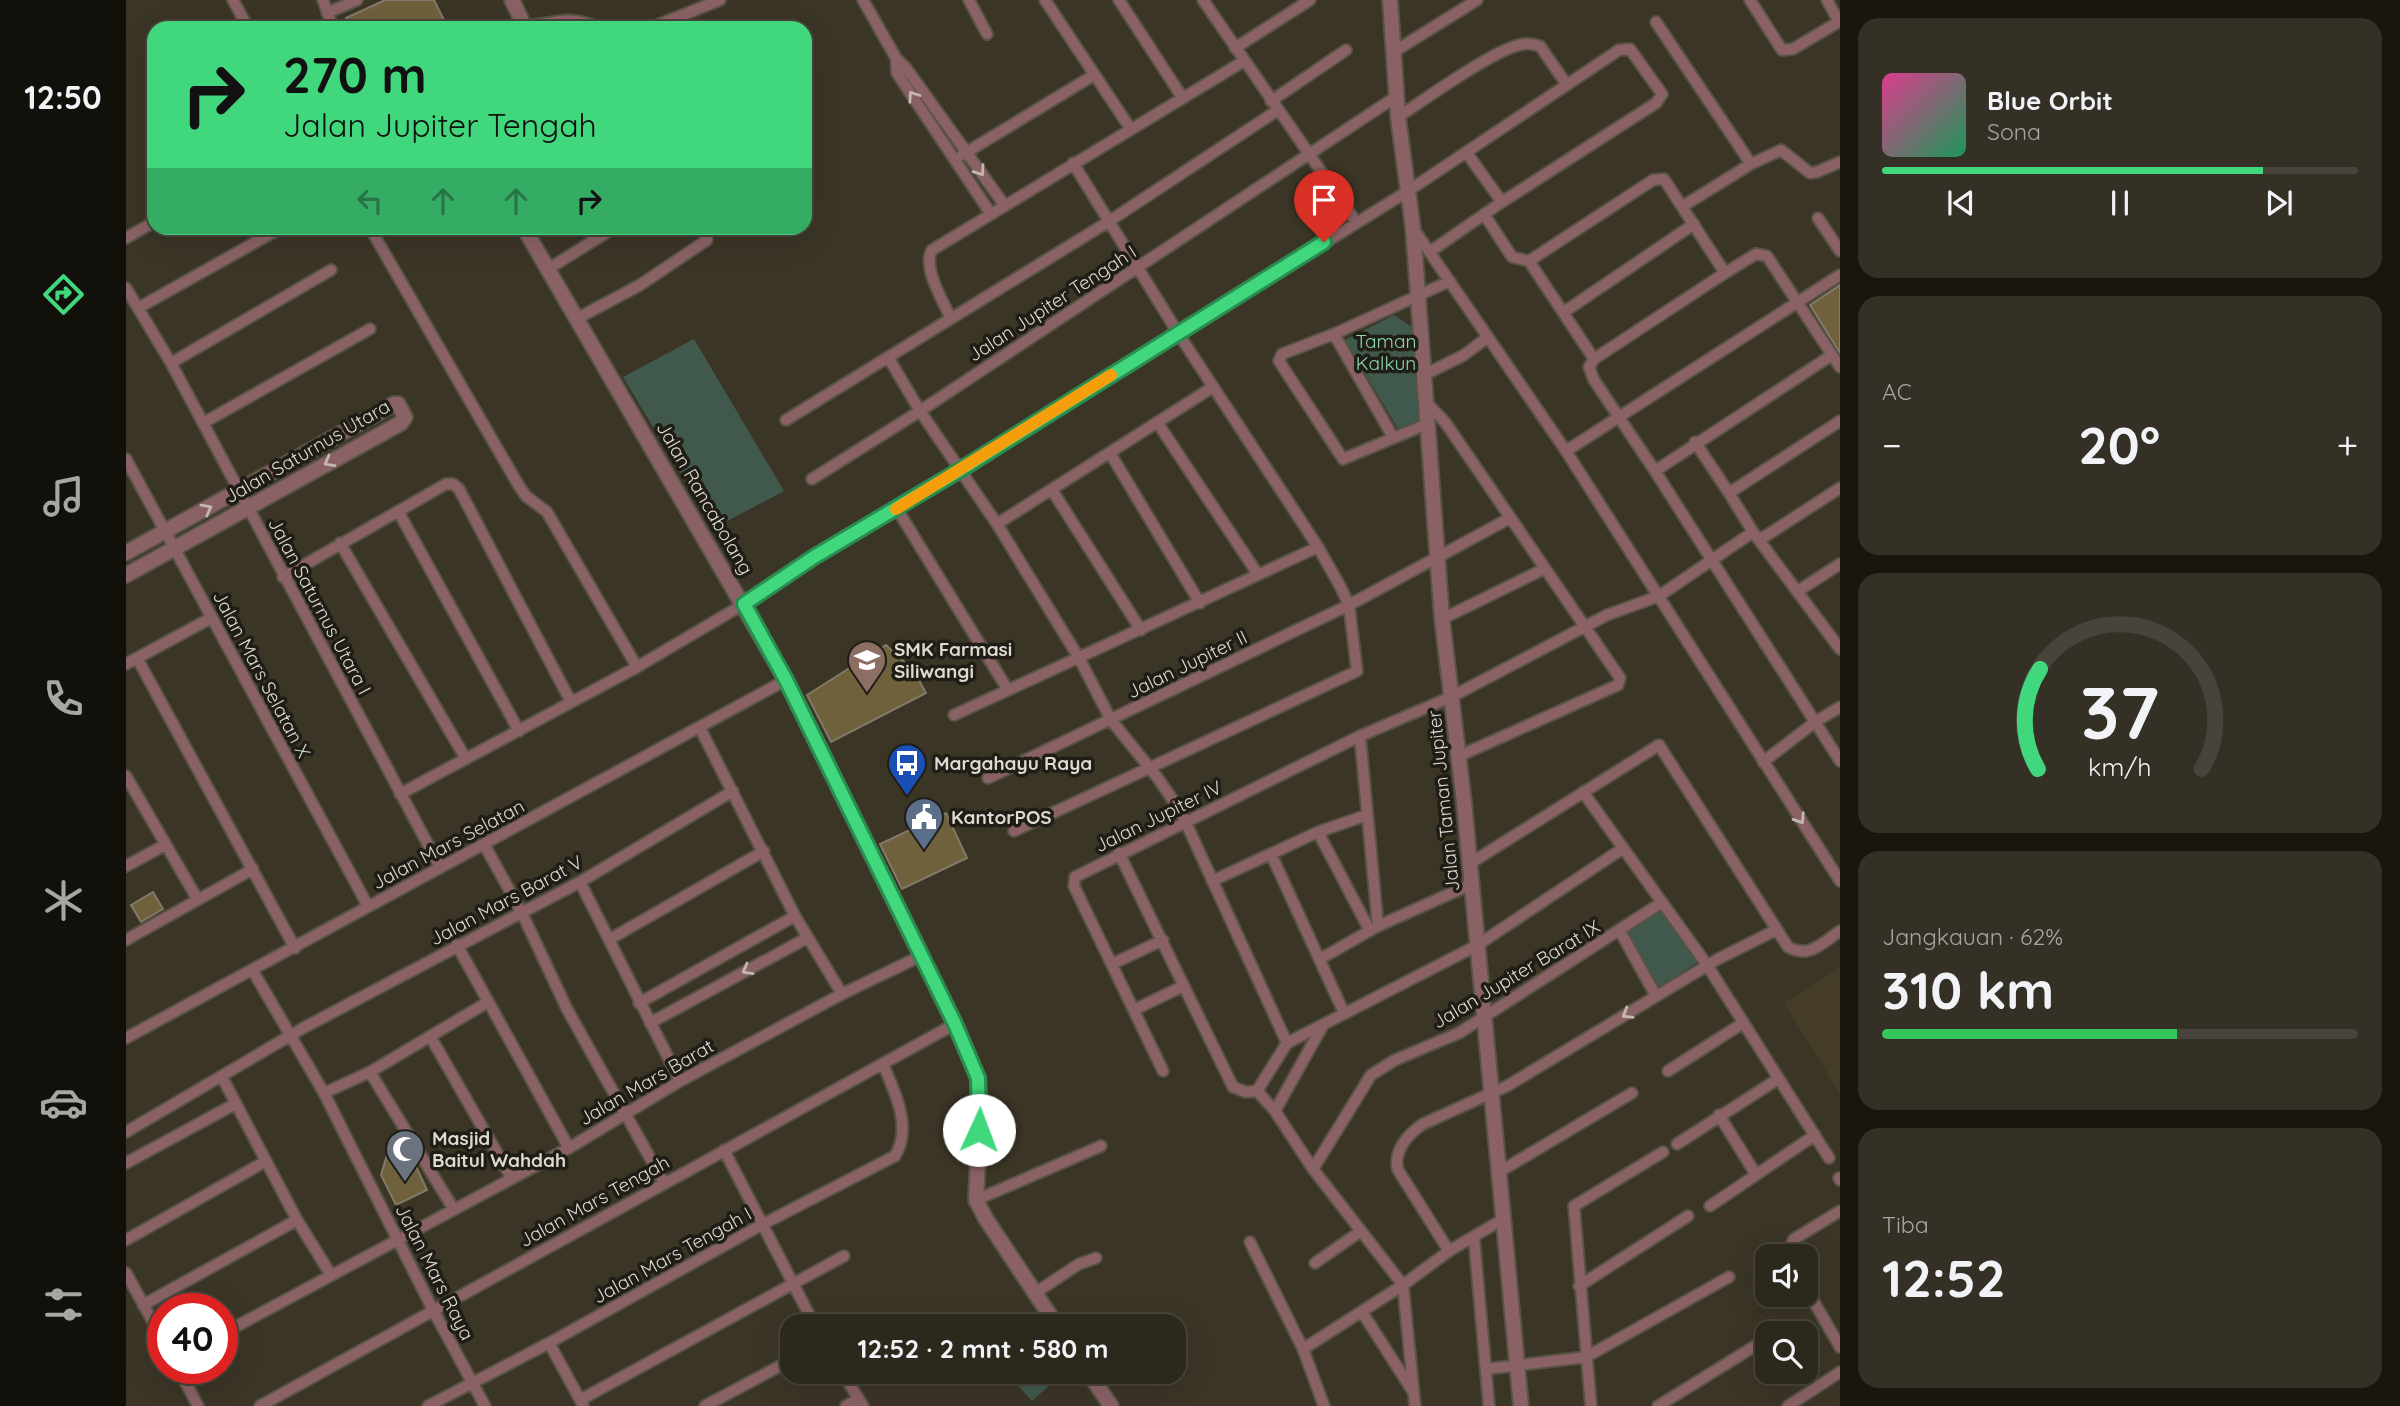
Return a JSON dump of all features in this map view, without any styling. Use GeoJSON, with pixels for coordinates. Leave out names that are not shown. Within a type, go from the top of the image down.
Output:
{"type":"FeatureCollection","features":[{"type":"Feature","properties":{"kind":"street"},"geometry":{"type":"LineString","coordinates":[[233,0],[244,21]]}},
{"type":"Feature","properties":{"kind":"street"},"geometry":{"type":"LineString","coordinates":[[323,0],[330,21]]}},
{"type":"Feature","properties":{"kind":"street"},"geometry":{"type":"LineString","coordinates":[[327,13],[357,0]]}},
{"type":"Feature","properties":{"kind":"street"},"geometry":{"type":"LineString","coordinates":[[512,0],[519,21]]}},
{"type":"Feature","properties":{"kind":"street"},"geometry":{"type":"LineString","coordinates":[[668,21],[720,0]]}},
{"type":"Feature","properties":{"kind":"street"},"geometry":{"type":"LineString","coordinates":[[863,0],[896,58],[940,114],[1005,206]]}},
{"type":"Feature","properties":{"kind":"street"},"geometry":{"type":"LineString","coordinates":[[970,0],[987,34]]}},
{"type":"Feature","properties":{"kind":"street"},"geometry":{"type":"LineString","coordinates":[[1045,0],[1130,128]]}},
{"type":"Feature","properties":{"kind":"street"},"geometry":{"type":"LineString","coordinates":[[1119,0],[1182,97]]}},
{"type":"Feature","properties":{"kind":"street"},"geometry":{"type":"LineString","coordinates":[[1203,0],[1275,106],[1359,220]]}},
{"type":"Feature","properties":{"kind":"street"},"geometry":{"type":"LineString","coordinates":[[1236,48],[1310,0]]}},
{"type":"Feature","properties":{"kind":"street","name":"Jalan Taman Jupiter"},"geometry":{"type":"LineString","coordinates":[[1390,0],[1398,117],[1413,228],[1436,556],[1472,884],[1521,1406]]}},
{"type":"Feature","properties":{"kind":"street"},"geometry":{"type":"LineString","coordinates":[[1395,51],[1476,0]]}},
{"type":"Feature","properties":{"kind":"street"},"geometry":{"type":"LineString","coordinates":[[1750,0],[1782,50],[1793,49],[1839,22],[1827,0]]}},
{"type":"Feature","properties":{"kind":"street"},"geometry":{"type":"LineString","coordinates":[[553,21],[565,18],[581,21]]}},
{"type":"Feature","properties":{"kind":"street"},"geometry":{"type":"LineString","coordinates":[[1656,22],[1751,164]]}},
{"type":"Feature","properties":{"kind":"street"},"geometry":{"type":"LineString","coordinates":[[1398,117],[1478,66],[1509,49],[1525,44],[1541,47],[1567,85]]}},
{"type":"Feature","properties":{"kind":"street"},"geometry":{"type":"LineString","coordinates":[[400,794],[637,667],[744,604],[814,557],[897,509],[1408,191],[1626,48],[1634,53],[1661,94],[1656,103],[1431,251]]}},
{"type":"Feature","properties":{"kind":"street"},"geometry":{"type":"LineString","coordinates":[[786,420],[1108,222],[1275,106],[1346,50]]}},
{"type":"Feature","properties":{"kind":"street"},"geometry":{"type":"LineString","coordinates":[[896,58],[897,73],[991,214]]}},
{"type":"Feature","properties":{"kind":"street"},"geometry":{"type":"LineString","coordinates":[[950,317],[929,267],[932,250],[1244,61]]}},
{"type":"Feature","properties":{"kind":"street"},"geometry":{"type":"LineString","coordinates":[[955,159],[1094,75]]}},
{"type":"Feature","properties":{"kind":"street","name":"Jalan Jupiter Tengah I"},"geometry":{"type":"LineString","coordinates":[[812,479],[920,411],[1397,96]]}},
{"type":"Feature","properties":{"kind":"street"},"geometry":{"type":"LineString","coordinates":[[931,122],[940,114]]}},
{"type":"Feature","properties":{"kind":"street"},"geometry":{"type":"LineString","coordinates":[[1683,206],[1751,164],[1781,150],[1810,173],[1840,162]]}},
{"type":"Feature","properties":{"kind":"street"},"geometry":{"type":"LineString","coordinates":[[1466,152],[1502,202]]}},
{"type":"Feature","properties":{"kind":"street"},"geometry":{"type":"LineString","coordinates":[[1014,831],[1357,671],[1349,605],[1318,547],[1178,333],[1073,163]]}},
{"type":"Feature","properties":{"kind":"street"},"geometry":{"type":"LineString","coordinates":[[1529,261],[1659,178],[1668,183],[1725,273]]}},
{"type":"Feature","properties":{"kind":"street"},"geometry":{"type":"LineString","coordinates":[[1484,215],[1512,257],[1529,261],[1594,359]]}},
{"type":"Feature","properties":{"kind":"street"},"geometry":{"type":"LineString","coordinates":[[1818,218],[1840,251]]}},
{"type":"Feature","properties":{"kind":"street"},"geometry":{"type":"LineString","coordinates":[[1564,312],[1694,224]]}},
{"type":"Feature","properties":{"kind":"street"},"geometry":{"type":"LineString","coordinates":[[126,238],[147,226]]}},
{"type":"Feature","properties":{"kind":"street"},"geometry":{"type":"LineString","coordinates":[[1413,228],[1566,451],[1840,881]]}},
{"type":"Feature","properties":{"kind":"street"},"geometry":{"type":"LineString","coordinates":[[138,308],[268,235]]}},
{"type":"Feature","properties":{"kind":"street"},"geometry":{"type":"LineString","coordinates":[[374,235],[519,486],[526,496],[547,512],[637,667]]}},
{"type":"Feature","properties":{"kind":"street","name":"Jalan Rancabolang"},"geometry":{"type":"LineString","coordinates":[[528,235],[786,680],[978,1078],[980,1094],[976,1200]]}},
{"type":"Feature","properties":{"kind":"street"},"geometry":{"type":"LineString","coordinates":[[548,269],[603,235]]}},
{"type":"Feature","properties":{"kind":"street"},"geometry":{"type":"LineString","coordinates":[[578,318],[640,285],[707,240]]}},
{"type":"Feature","properties":{"kind":"street"},"geometry":{"type":"LineString","coordinates":[[1840,367],[1767,256],[1761,253],[1725,273],[1594,359],[1589,373],[1655,471],[1840,761]]}},
{"type":"Feature","properties":{"kind":"street"},"geometry":{"type":"LineString","coordinates":[[171,363],[331,270]]}},
{"type":"Feature","properties":{"kind":"street"},"geometry":{"type":"LineString","coordinates":[[1566,451],[1840,275]]}},
{"type":"Feature","properties":{"kind":"street"},"geometry":{"type":"LineString","coordinates":[[1427,424],[1343,459],[1282,370],[1279,361],[1282,354],[1417,304],[1450,281]]}},
{"type":"Feature","properties":{"kind":"street","name":"Jalan Saturnus Utara I"},"geometry":{"type":"LineString","coordinates":[[126,288],[171,363],[440,867]]}},
{"type":"Feature","properties":{"kind":"street"},"geometry":{"type":"LineString","coordinates":[[203,423],[370,329]]}},
{"type":"Feature","properties":{"kind":"street"},"geometry":{"type":"LineString","coordinates":[[1334,334],[1393,437]]}},
{"type":"Feature","properties":{"kind":"street"},"geometry":{"type":"LineString","coordinates":[[1423,375],[1459,358],[1488,337]]}},
{"type":"Feature","properties":{"kind":"street"},"geometry":{"type":"LineString","coordinates":[[1655,471],[1695,442],[1832,355]]}},
{"type":"Feature","properties":{"kind":"street"},"geometry":{"type":"LineString","coordinates":[[888,357],[920,411],[997,524],[1079,658],[1111,720],[1147,767],[1151,781],[1174,815],[1184,823],[1287,1043]]}},
{"type":"Feature","properties":{"kind":"street"},"geometry":{"type":"LineString","coordinates":[[997,524],[1213,387]]}},
{"type":"Feature","properties":{"kind":"street"},"geometry":{"type":"LineString","coordinates":[[1425,401],[1446,422],[1620,678],[1618,685],[1457,757]]}},
{"type":"Feature","properties":{"kind":"street","name":"Jalan Saturnus Utara"},"geometry":{"type":"LineString","coordinates":[[126,553],[394,404],[403,409],[404,421],[126,575]]}},
{"type":"Feature","properties":{"kind":"street"},"geometry":{"type":"LineString","coordinates":[[1729,493],[1840,421]]}},
{"type":"Feature","properties":{"kind":"street"},"geometry":{"type":"LineString","coordinates":[[1157,422],[1257,573]]}},
{"type":"Feature","properties":{"kind":"street"},"geometry":{"type":"LineString","coordinates":[[1695,442],[1757,536],[1838,641]]}},
{"type":"Feature","properties":{"kind":"street"},"geometry":{"type":"LineString","coordinates":[[1110,453],[1200,603]]}},
{"type":"Feature","properties":{"kind":"street","name":"Jalan Mars Selatan X"},"geometry":{"type":"LineString","coordinates":[[126,459],[368,906]]}},
{"type":"Feature","properties":{"kind":"street"},"geometry":{"type":"LineString","coordinates":[[283,577],[446,484],[453,484],[459,489],[571,702]]}},
{"type":"Feature","properties":{"kind":"street","name":"Jalan Jupiter IV"},"geometry":{"type":"LineString","coordinates":[[1163,1071],[1074,881],[1075,877],[1119,853],[1360,737],[1451,697],[1584,626],[1657,593],[1840,488]]}},
{"type":"Feature","properties":{"kind":"street"},"geometry":{"type":"LineString","coordinates":[[1052,491],[1141,630]]}},
{"type":"Feature","properties":{"kind":"street"},"geometry":{"type":"LineString","coordinates":[[897,509],[1008,690]]}},
{"type":"Feature","properties":{"kind":"street"},"geometry":{"type":"LineString","coordinates":[[398,511],[519,731]]}},
{"type":"Feature","properties":{"kind":"street","name":"Jalan Jupiter II"},"geometry":{"type":"LineString","coordinates":[[988,778],[1349,605],[1510,518]]}},
{"type":"Feature","properties":{"kind":"street"},"geometry":{"type":"LineString","coordinates":[[340,543],[466,759]]}},
{"type":"Feature","properties":{"kind":"street"},"geometry":{"type":"LineString","coordinates":[[954,715],[1318,547]]}},
{"type":"Feature","properties":{"kind":"street"},"geometry":{"type":"LineString","coordinates":[[1798,591],[1840,564]]}},
{"type":"Feature","properties":{"kind":"street"},"geometry":{"type":"LineString","coordinates":[[1442,619],[1544,569]]}},
{"type":"Feature","properties":{"kind":"street"},"geometry":{"type":"LineString","coordinates":[[126,664],[211,618]]}},
{"type":"Feature","properties":{"kind":"street"},"geometry":{"type":"LineString","coordinates":[[137,658],[295,948]]}},
{"type":"Feature","properties":{"kind":"street","name":"Jalan Mars Selatan"},"geometry":{"type":"LineString","coordinates":[[126,1038],[440,867],[485,846],[786,680]]}},
{"type":"Feature","properties":{"kind":"street"},"geometry":{"type":"LineString","coordinates":[[1763,762],[1815,722],[1840,707]]}},
{"type":"Feature","properties":{"kind":"street"},"geometry":{"type":"LineString","coordinates":[[700,728],[795,916],[842,994]]}},
{"type":"Feature","properties":{"kind":"street"},"geometry":{"type":"LineString","coordinates":[[1360,737],[1374,928]]}},
{"type":"Feature","properties":{"kind":"street"},"geometry":{"type":"LineString","coordinates":[[1469,864],[1659,745],[1788,947],[1798,953],[1809,951],[1840,931]]}},
{"type":"Feature","properties":{"kind":"street"},"geometry":{"type":"LineString","coordinates":[[126,776],[198,900]]}},
{"type":"Feature","properties":{"kind":"street","name":"Jalan Mars Barat V"},"geometry":{"type":"LineString","coordinates":[[126,1132],[292,1034],[580,882],[733,791]]}},
{"type":"Feature","properties":{"kind":"street"},"geometry":{"type":"LineString","coordinates":[[1583,792],[1707,965],[1829,1158]]}},
{"type":"Feature","properties":{"kind":"street"},"geometry":{"type":"LineString","coordinates":[[1212,881],[1318,832],[1367,815]]}},
{"type":"Feature","properties":{"kind":"street"},"geometry":{"type":"LineString","coordinates":[[1318,832],[1374,928]]}},
{"type":"Feature","properties":{"kind":"street"},"geometry":{"type":"LineString","coordinates":[[126,866],[165,845]]}},
{"type":"Feature","properties":{"kind":"street"},"geometry":{"type":"LineString","coordinates":[[485,846],[521,911],[567,1009],[664,1183]]}},
{"type":"Feature","properties":{"kind":"street"},"geometry":{"type":"LineString","coordinates":[[1257,1091],[1287,1043],[1476,946],[1622,849]]}},
{"type":"Feature","properties":{"kind":"street"},"geometry":{"type":"LineString","coordinates":[[610,939],[764,851]]}},
{"type":"Feature","properties":{"kind":"street"},"geometry":{"type":"LineString","coordinates":[[1119,853],[1233,1087],[1246,1092],[1257,1091]]}},
{"type":"Feature","properties":{"kind":"street"},"geometry":{"type":"LineString","coordinates":[[1271,854],[1344,1013]]}},
{"type":"Feature","properties":{"kind":"street"},"geometry":{"type":"LineString","coordinates":[[126,940],[253,869]]}},
{"type":"Feature","properties":{"kind":"street"},"geometry":{"type":"LineString","coordinates":[[580,882],[680,1081]]}},
{"type":"Feature","properties":{"kind":"street"},"geometry":{"type":"LineString","coordinates":[[1320,960],[1374,928],[1472,884]]}},
{"type":"Feature","properties":{"kind":"street","name":"Jalan Jupiter Barat IX"},"geometry":{"type":"LineString","coordinates":[[1313,1169],[1371,1075],[1395,1060],[1459,1033],[1661,903]]}},
{"type":"Feature","properties":{"kind":"street"},"geometry":{"type":"LineString","coordinates":[[639,1003],[795,916]]}},
{"type":"Feature","properties":{"kind":"street"},"geometry":{"type":"LineString","coordinates":[[1449,1251],[1398,1170],[1396,1161],[1412,1132],[1507,1086],[1707,965],[1776,930]]}},
{"type":"Feature","properties":{"kind":"street"},"geometry":{"type":"LineString","coordinates":[[1620,931],[1656,996]]}},
{"type":"Feature","properties":{"kind":"street"},"geometry":{"type":"LineString","coordinates":[[650,1023],[807,938]]}},
{"type":"Feature","properties":{"kind":"street"},"geometry":{"type":"LineString","coordinates":[[1112,964],[1163,940]]}},
{"type":"Feature","properties":{"kind":"street"},"geometry":{"type":"LineString","coordinates":[[457,945],[569,1148]]}},
{"type":"Feature","properties":{"kind":"street","name":"Jalan Mars Barat"},"geometry":{"type":"LineString","coordinates":[[238,1325],[569,1148],[680,1081],[842,994],[918,958]]}},
{"type":"Feature","properties":{"kind":"street","name":"Jalan Mars Raya"},"geometry":{"type":"LineString","coordinates":[[253,971],[324,1093],[433,1310],[485,1406]]}},
{"type":"Feature","properties":{"kind":"street"},"geometry":{"type":"LineString","coordinates":[[1134,1010],[1184,986]]}},
{"type":"Feature","properties":{"kind":"street"},"geometry":{"type":"LineString","coordinates":[[324,1093],[370,1072],[488,1002]]}},
{"type":"Feature","properties":{"kind":"street"},"geometry":{"type":"LineString","coordinates":[[1275,1111],[1324,1023]]}},
{"type":"Feature","properties":{"kind":"street"},"geometry":{"type":"LineString","coordinates":[[1668,1071],[1743,1023]]}},
{"type":"Feature","properties":{"kind":"street","name":"Jalan Mars Tengah"},"geometry":{"type":"LineString","coordinates":[[260,1406],[951,1026]]}},
{"type":"Feature","properties":{"kind":"street"},"geometry":{"type":"LineString","coordinates":[[430,1036],[512,1179]]}},
{"type":"Feature","properties":{"kind":"street","name":"Jalan Mars Tengah I"},"geometry":{"type":"LineString","coordinates":[[428,1406],[549,1343],[763,1224],[890,1159],[899,1150],[901,1111],[883,1064]]}},
{"type":"Feature","properties":{"kind":"street"},"geometry":{"type":"LineString","coordinates":[[370,1072],[453,1208]]}},
{"type":"Feature","properties":{"kind":"street"},"geometry":{"type":"LineString","coordinates":[[222,1077],[297,1220],[331,1275]]}},
{"type":"Feature","properties":{"kind":"street"},"geometry":{"type":"LineString","coordinates":[[1677,1144],[1778,1079]]}},
{"type":"Feature","properties":{"kind":"street"},"geometry":{"type":"LineString","coordinates":[[1257,1091],[1275,1111],[1313,1169],[1403,1285],[1415,1406]]}},
{"type":"Feature","properties":{"kind":"street"},"geometry":{"type":"LineString","coordinates":[[1499,1172],[1632,1093]]}},
{"type":"Feature","properties":{"kind":"street"},"geometry":{"type":"LineString","coordinates":[[126,1163],[235,1104]]}},
{"type":"Feature","properties":{"kind":"street"},"geometry":{"type":"LineString","coordinates":[[1719,1115],[1755,1173]]}},
{"type":"Feature","properties":{"kind":"street"},"geometry":{"type":"LineString","coordinates":[[1713,1204],[1755,1173],[1815,1135]]}},
{"type":"Feature","properties":{"kind":"street"},"geometry":{"type":"LineString","coordinates":[[1050,1314],[976,1200],[1101,1146]]}},
{"type":"Feature","properties":{"kind":"street"},"geometry":{"type":"LineString","coordinates":[[724,1150],[809,1314]]}},
{"type":"Feature","properties":{"kind":"street"},"geometry":{"type":"LineString","coordinates":[[1591,1406],[1574,1209],[1576,1203],[1664,1152]]}},
{"type":"Feature","properties":{"kind":"street"},"geometry":{"type":"LineString","coordinates":[[126,1240],[267,1161]]}},
{"type":"Feature","properties":{"kind":"street"},"geometry":{"type":"LineString","coordinates":[[1792,1244],[1794,1239],[1840,1211]]}},
{"type":"Feature","properties":{"kind":"street"},"geometry":{"type":"LineString","coordinates":[[1579,1286],[1688,1216]]}},
{"type":"Feature","properties":{"kind":"street"},"geometry":{"type":"LineString","coordinates":[[1303,1349],[1403,1285],[1449,1251],[1505,1218]]}},
{"type":"Feature","properties":{"kind":"street"},"geometry":{"type":"LineString","coordinates":[[143,1304],[297,1220]]}},
{"type":"Feature","properties":{"kind":"street"},"geometry":{"type":"LineString","coordinates":[[1315,1263],[1361,1231]]}},
{"type":"Feature","properties":{"kind":"street"},"geometry":{"type":"LineString","coordinates":[[1474,1238],[1489,1406]]}},
{"type":"Feature","properties":{"kind":"street"},"geometry":{"type":"LineString","coordinates":[[1250,1242],[1303,1349],[1324,1406]]}},
{"type":"Feature","properties":{"kind":"street"},"geometry":{"type":"LineString","coordinates":[[549,1343],[582,1403],[844,1256]]}},
{"type":"Feature","properties":{"kind":"street"},"geometry":{"type":"LineString","coordinates":[[1035,1293],[1079,1264],[1096,1258]]}},
{"type":"Feature","properties":{"kind":"street"},"geometry":{"type":"LineString","coordinates":[[126,1273],[147,1311]]}},
{"type":"Feature","properties":{"kind":"street"},"geometry":{"type":"LineString","coordinates":[[1486,1369],[1586,1357],[1729,1277]]}},
{"type":"Feature","properties":{"kind":"street"},"geometry":{"type":"LineString","coordinates":[[1817,1307],[1840,1348]]}},
{"type":"Feature","properties":{"kind":"street"},"geometry":{"type":"LineString","coordinates":[[1362,1312],[1414,1392]]}},
{"type":"Feature","properties":{"kind":"street"},"geometry":{"type":"LineString","coordinates":[[1658,1406],[1755,1346]]}},
{"type":"Feature","properties":{"kind":"street"},"geometry":{"type":"LineString","coordinates":[[705,1406],[780,1366]]}},
{"type":"Feature","properties":{"kind":"street"},"geometry":{"type":"LineString","coordinates":[[1788,1406],[1840,1372]]}},
{"type":"Feature","properties":{"kind":"street"},"geometry":{"type":"LineString","coordinates":[[186,1384],[198,1406]]}},
{"type":"Feature","properties":{"kind":"street"},"geometry":{"type":"LineString","coordinates":[[846,1406],[860,1402],[849,1384]]}},
{"type":"Feature","properties":{"kind":"street"},"geometry":{"type":"LineString","coordinates":[[1096,1384],[1111,1406]]}},
{"type":"Feature","properties":{"kind":"shaded area"},"geometry":{"type":"Polygon","coordinates":[[[1840,968],[1840,1094],[1784,1003],[1840,968]]]}},
{"type":"Feature","properties":{"kind":"green space","name":"Taman Kalkun"},"geometry":{"type":"Polygon","coordinates":[[[1394,315],[1413,328],[1421,419],[1398,429],[1345,340],[1394,315]]]}},
{"type":"Feature","properties":{"kind":"green space"},"geometry":{"type":"Polygon","coordinates":[[[694,339],[784,491],[714,528],[623,377],[694,339]]]}},
{"type":"Feature","properties":{"kind":"green space"},"geometry":{"type":"Polygon","coordinates":[[[1659,909],[1698,962],[1659,987],[1625,932],[1659,909]]]}},
{"type":"Feature","properties":{"kind":"green space"},"geometry":{"type":"Polygon","coordinates":[[[1017,1384],[1051,1384],[1032,1401],[1017,1384]]]}},
{"type":"Feature","properties":{"kind":"building"},"geometry":{"type":"Polygon","coordinates":[[[385,0],[434,0],[444,21],[348,21],[346,18],[385,0]]]}},
{"type":"Feature","properties":{"kind":"building"},"geometry":{"type":"Polygon","coordinates":[[[1840,285],[1840,353],[1810,305],[1840,285]]]}},
{"type":"Feature","properties":{"kind":"building","name":"SMK Farmasi Siliwangi"},"geometry":{"type":"Polygon","coordinates":[[[886,645],[914,671],[926,693],[831,742],[807,695],[886,645]]]}},
{"type":"Feature","properties":{"kind":"building","name":"KantorPOS"},"geometry":{"type":"Polygon","coordinates":[[[946,813],[967,858],[902,889],[880,844],[946,813]]]}},
{"type":"Feature","properties":{"kind":"building"},"geometry":{"type":"Polygon","coordinates":[[[153,892],[163,909],[141,922],[131,905],[153,892]]]}},
{"type":"Feature","properties":{"kind":"building","name":"Masjid Baitul Wahdah"},"geometry":{"type":"Polygon","coordinates":[[[408,1149],[427,1190],[396,1205],[381,1175],[387,1155],[408,1149]]]}},
{"type":"Feature","properties":{"kind":"slow traffic"},"geometry":{"type":"LineString","coordinates":[[896,509],[1111,375]]}},
{"type":"Feature","properties":{"kind":"place","name":"SMK Farmasi Siliwangi"},"geometry":{"type":"Point","coordinates":[867,694]}},
{"type":"Feature","properties":{"kind":"place","name":"Margahayu Raya"},"geometry":{"type":"Point","coordinates":[907,797]}},
{"type":"Feature","properties":{"kind":"place","name":"KantorPOS"},"geometry":{"type":"Point","coordinates":[924,851]}},
{"type":"Feature","properties":{"kind":"place","name":"Masjid Baitul Wahdah"},"geometry":{"type":"Point","coordinates":[405,1183]}},
{"type":"Feature","properties":{"kind":"route"},"geometry":{"type":"LineString","coordinates":[[979,1130],[978,1078],[955,1024],[786,680],[744,604],[814,557],[897,509],[1324,242]]}}]}
